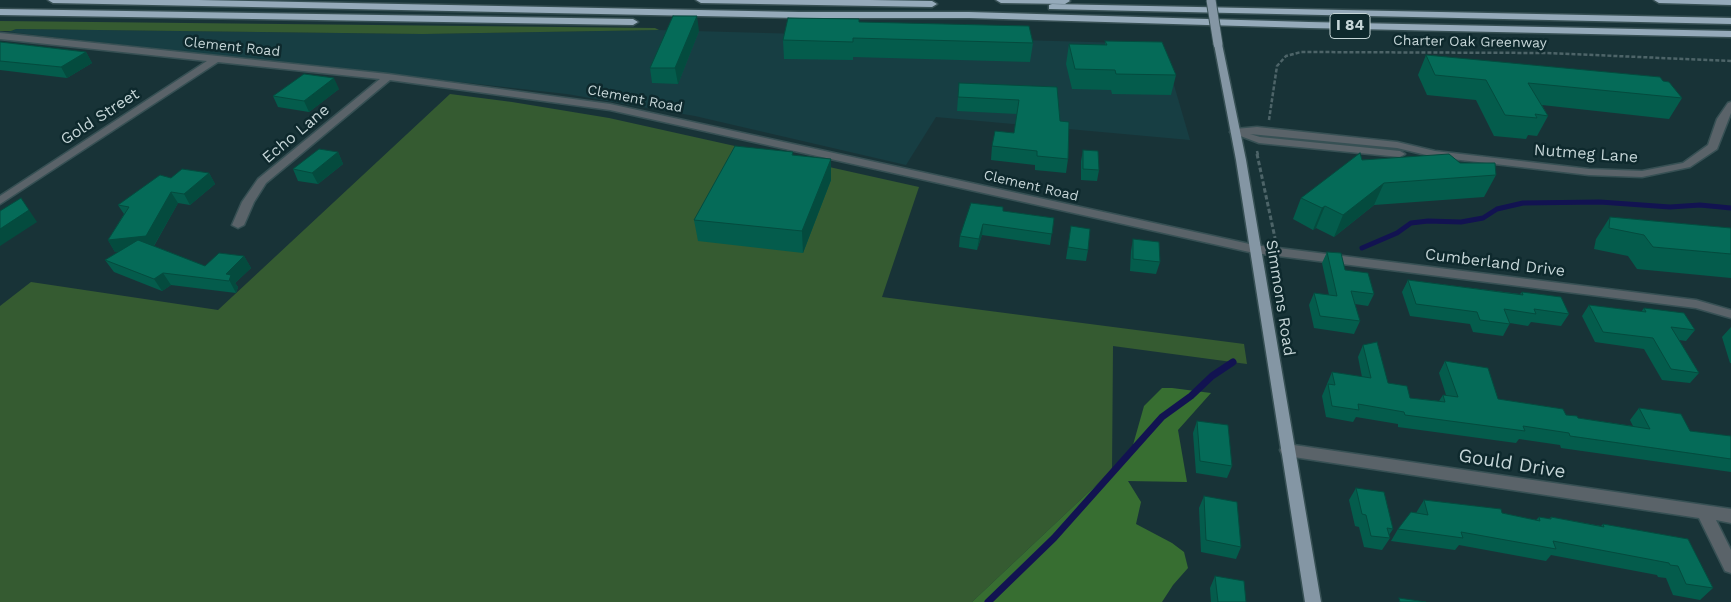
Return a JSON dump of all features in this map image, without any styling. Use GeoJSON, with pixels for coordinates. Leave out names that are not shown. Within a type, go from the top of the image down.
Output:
{"type":"FeatureCollection","features":[{"type":"Feature","properties":{"kind":"highway","name":"I 84"},"geometry":{"type":"LineString","coordinates":[[53,0],[799,15],[968,14],[1309,25],[1731,34]]}},
{"type":"Feature","properties":{"kind":"highway"},"geometry":{"type":"LineString","coordinates":[[701,0],[1731,21]]}},
{"type":"Feature","properties":{"kind":"highway"},"geometry":{"type":"LineString","coordinates":[[1001,0],[1731,15]]}},
{"type":"Feature","properties":{"kind":"highway"},"geometry":{"type":"LineString","coordinates":[[1659,0],[1731,2]]}},
{"type":"Feature","properties":{"kind":"highway"},"geometry":{"type":"LineString","coordinates":[[968,14],[1095,8]]}},
{"type":"Feature","properties":{"kind":"highway"},"geometry":{"type":"LineString","coordinates":[[0,12],[680,23],[754,20],[799,15]]}},
{"type":"Feature","properties":{"kind":"highway"},"geometry":{"type":"LineString","coordinates":[[0,18],[87,14]]}},
{"type":"Feature","properties":{"kind":"main road","name":"Simmons Road"},"geometry":{"type":"LineString","coordinates":[[1210,0],[1236,132],[1313,602]]}},
{"type":"Feature","properties":{"kind":"street","name":"Clement Road"},"geometry":{"type":"LineString","coordinates":[[0,36],[388,77],[527,94],[628,110],[1254,249]]}},
{"type":"Feature","properties":{"kind":"street","name":"Gold Street"},"geometry":{"type":"LineString","coordinates":[[0,200],[216,59]]}},
{"type":"Feature","properties":{"kind":"street","name":"Echo Lane"},"geometry":{"type":"LineString","coordinates":[[238,224],[248,202],[262,181],[388,77]]}},
{"type":"Feature","properties":{"kind":"street","name":"Nutmeg Lane"},"geometry":{"type":"LineString","coordinates":[[1236,132],[1259,140],[1397,150],[1415,156],[1435,154],[1589,172],[1642,174],[1686,165],[1713,147],[1722,119],[1731,105]]}},
{"type":"Feature","properties":{"kind":"street","name":"Cumberland Drive"},"geometry":{"type":"LineString","coordinates":[[1254,249],[1696,304],[1731,314]]}},
{"type":"Feature","properties":{"kind":"street","name":"Gould Drive"},"geometry":{"type":"LineString","coordinates":[[1287,450],[1731,516]]}},
{"type":"Feature","properties":{"kind":"street"},"geometry":{"type":"LineString","coordinates":[[1704,513],[1731,566]]}},
{"type":"Feature","properties":{"kind":"path","name":"Charter Oak Greenway"},"geometry":{"type":"LineString","coordinates":[[1265,128],[1270,115],[1277,66],[1286,56],[1300,52],[1548,53],[1731,60]]}},
{"type":"Feature","properties":{"kind":"path"},"geometry":{"type":"LineString","coordinates":[[1257,148],[1276,242]]}},
{"type":"Feature","properties":{"kind":"shaded area"},"geometry":{"type":"Polygon","coordinates":[[[16,29],[423,34],[657,30],[1162,44],[1190,140],[936,117],[906,165],[695,116],[567,94],[8,32],[16,29]]]}},
{"type":"Feature","properties":{"kind":"green space"},"geometry":{"type":"Polygon","coordinates":[[[0,21],[655,28],[659,30],[423,34],[16,29],[0,31],[0,21]]]}},
{"type":"Feature","properties":{"kind":"green space"},"geometry":{"type":"Polygon","coordinates":[[[450,94],[609,118],[919,187],[882,297],[1244,344],[1247,364],[1113,346],[1112,470],[972,602],[0,602],[0,306],[31,282],[218,310],[450,94]]]}},
{"type":"Feature","properties":{"kind":"green space"},"geometry":{"type":"Polygon","coordinates":[[[1162,388],[1211,393],[1178,430],[1187,482],[1128,481],[1141,502],[1136,524],[1172,543],[1184,552],[1188,568],[1173,585],[1162,602],[972,602],[1112,470],[1133,445],[1144,406],[1162,388]]]}},
{"type":"Feature","properties":{"kind":"building"},"geometry":{"type":"Polygon","coordinates":[[[673,16],[697,16],[675,68],[650,68],[673,16]]]}},
{"type":"Feature","properties":{"kind":"building"},"geometry":{"type":"Polygon","coordinates":[[[788,18],[859,19],[859,22],[1029,26],[1033,43],[853,38],[853,42],[783,40],[788,18]]]}},
{"type":"Feature","properties":{"kind":"building"},"geometry":{"type":"Polygon","coordinates":[[[1105,41],[1162,42],[1176,75],[1116,74],[1115,70],[1075,69],[1069,44],[1107,45],[1105,41]]]}},
{"type":"Feature","properties":{"kind":"building"},"geometry":{"type":"Polygon","coordinates":[[[0,42],[86,52],[61,67],[0,61],[0,42]]]}},
{"type":"Feature","properties":{"kind":"building"},"geometry":{"type":"Polygon","coordinates":[[[1426,55],[1660,77],[1663,81],[1669,82],[1682,98],[1528,83],[1548,116],[1535,114],[1537,118],[1505,115],[1486,80],[1435,75],[1426,55]]]}},
{"type":"Feature","properties":{"kind":"building"},"geometry":{"type":"Polygon","coordinates":[[[304,74],[334,78],[304,101],[273,96],[304,74]]]}},
{"type":"Feature","properties":{"kind":"building"},"geometry":{"type":"Polygon","coordinates":[[[959,83],[1057,87],[1060,121],[1069,122],[1068,159],[1037,156],[1037,151],[992,146],[995,131],[1014,133],[1019,100],[958,97],[959,83]]]}},
{"type":"Feature","properties":{"kind":"building"},"geometry":{"type":"Polygon","coordinates":[[[735,146],[793,152],[792,155],[831,159],[802,231],[694,220],[735,146]]]}},
{"type":"Feature","properties":{"kind":"building"},"geometry":{"type":"Polygon","coordinates":[[[319,149],[338,152],[312,173],[293,169],[319,149]]]}},
{"type":"Feature","properties":{"kind":"building"},"geometry":{"type":"Polygon","coordinates":[[[1083,150],[1098,151],[1099,170],[1083,169],[1083,150]]]}},
{"type":"Feature","properties":{"kind":"building"},"geometry":{"type":"Polygon","coordinates":[[[1360,153],[1362,160],[1449,154],[1460,163],[1495,163],[1496,175],[1384,183],[1343,215],[1325,206],[1322,208],[1301,198],[1360,153]]]}},
{"type":"Feature","properties":{"kind":"building"},"geometry":{"type":"Polygon","coordinates":[[[182,169],[209,173],[184,194],[171,192],[146,236],[108,240],[129,207],[118,205],[160,175],[171,178],[182,169]]]}},
{"type":"Feature","properties":{"kind":"building"},"geometry":{"type":"Polygon","coordinates":[[[21,198],[29,210],[0,229],[0,211],[21,198]]]}},
{"type":"Feature","properties":{"kind":"building"},"geometry":{"type":"Polygon","coordinates":[[[971,203],[1003,207],[1003,211],[1054,218],[1052,234],[983,224],[979,239],[960,236],[971,203]]]}},
{"type":"Feature","properties":{"kind":"building"},"geometry":{"type":"Polygon","coordinates":[[[1610,217],[1731,228],[1731,254],[1653,247],[1644,235],[1609,228],[1610,217]]]}},
{"type":"Feature","properties":{"kind":"building"},"geometry":{"type":"Polygon","coordinates":[[[1071,226],[1090,229],[1088,250],[1068,247],[1071,226]]]}},
{"type":"Feature","properties":{"kind":"building"},"geometry":{"type":"Polygon","coordinates":[[[1133,239],[1159,242],[1160,262],[1133,259],[1133,239]]]}},
{"type":"Feature","properties":{"kind":"building"},"geometry":{"type":"Polygon","coordinates":[[[138,240],[205,266],[219,253],[244,256],[226,274],[231,275],[229,281],[163,273],[154,279],[105,260],[138,240]]]}},
{"type":"Feature","properties":{"kind":"building"},"geometry":{"type":"Polygon","coordinates":[[[1327,252],[1341,253],[1345,270],[1368,273],[1374,294],[1351,291],[1360,321],[1320,316],[1314,293],[1337,296],[1327,252]]]}},
{"type":"Feature","properties":{"kind":"building"},"geometry":{"type":"Polygon","coordinates":[[[1408,280],[1523,295],[1522,292],[1561,297],[1569,314],[1534,309],[1536,314],[1504,309],[1510,324],[1480,320],[1477,312],[1416,304],[1408,280]]]}},
{"type":"Feature","properties":{"kind":"building"},"geometry":{"type":"Polygon","coordinates":[[[1589,305],[1646,312],[1644,308],[1684,313],[1695,330],[1671,327],[1699,373],[1671,369],[1653,338],[1603,332],[1589,305]]]}},
{"type":"Feature","properties":{"kind":"building"},"geometry":{"type":"Polygon","coordinates":[[[1377,342],[1388,383],[1407,386],[1410,398],[1445,402],[1443,395],[1458,397],[1445,361],[1488,368],[1498,399],[1563,409],[1566,415],[1577,416],[1578,418],[1650,429],[1639,408],[1681,414],[1690,431],[1731,436],[1731,459],[1570,436],[1569,433],[1523,426],[1525,431],[1405,415],[1404,412],[1358,404],[1359,410],[1332,406],[1328,384],[1335,385],[1332,372],[1371,378],[1363,345],[1377,342]]]}},
{"type":"Feature","properties":{"kind":"building"},"geometry":{"type":"Polygon","coordinates":[[[1197,421],[1228,425],[1232,466],[1200,461],[1197,421]]]}},
{"type":"Feature","properties":{"kind":"building"},"geometry":{"type":"Polygon","coordinates":[[[1356,488],[1384,492],[1393,529],[1387,528],[1390,538],[1371,536],[1366,515],[1362,514],[1356,488]]]}},
{"type":"Feature","properties":{"kind":"building"},"geometry":{"type":"Polygon","coordinates":[[[1204,496],[1237,502],[1241,547],[1206,540],[1204,496]]]}},
{"type":"Feature","properties":{"kind":"building"},"geometry":{"type":"Polygon","coordinates":[[[1424,500],[1501,509],[1502,513],[1540,521],[1539,517],[1551,519],[1551,517],[1688,539],[1713,588],[1686,584],[1678,566],[1670,565],[1669,563],[1553,541],[1556,549],[1461,532],[1463,538],[1398,529],[1411,512],[1428,515],[1424,500]]]}},
{"type":"Feature","properties":{"kind":"building"},"geometry":{"type":"Polygon","coordinates":[[[1215,576],[1244,581],[1246,602],[1218,602],[1215,576]]]}},
{"type":"Feature","properties":{"kind":"building"},"geometry":{"type":"Polygon","coordinates":[[[1399,598],[1426,602],[1400,602],[1399,598]]]}},
{"type":"Feature","properties":{"kind":"waterway"},"geometry":{"type":"LineString","coordinates":[[1362,248],[1397,233],[1411,223],[1428,221],[1461,222],[1483,218],[1497,209],[1523,203],[1600,202],[1670,207],[1700,205],[1731,208]]}},
{"type":"Feature","properties":{"kind":"waterway"},"geometry":{"type":"LineString","coordinates":[[988,602],[1054,538],[1162,417],[1191,396],[1212,376],[1233,362]]}}]}
